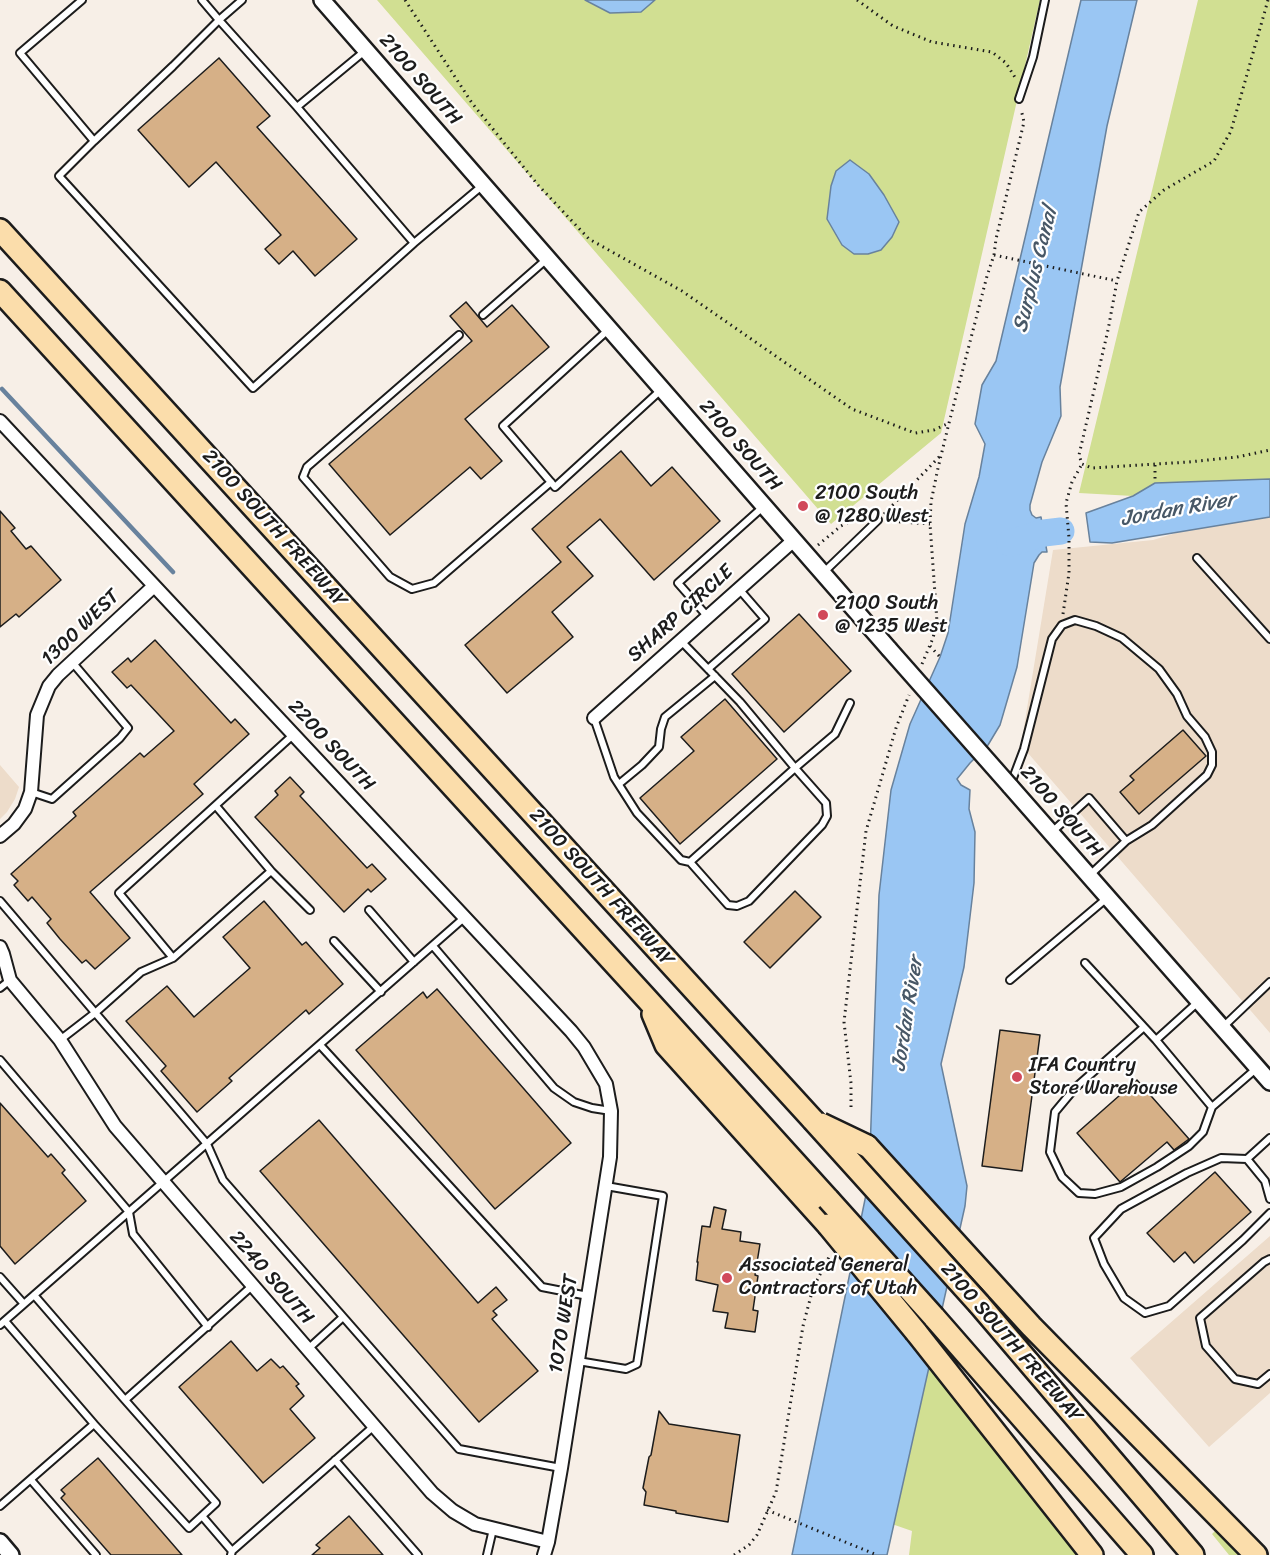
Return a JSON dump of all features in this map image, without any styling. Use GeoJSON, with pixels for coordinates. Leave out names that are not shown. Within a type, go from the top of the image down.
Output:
{"type":"FeatureCollection","features":[{"type":"Feature","properties":{"kind":"highway","name":"2100 SOUTH FREEWAY"},"geometry":{"type":"LineString","coordinates":[[0,230],[979,1304],[1193,1555]]}},
{"type":"Feature","properties":{"kind":"highway","name":"2100 SOUTH FREEWAY"},"geometry":{"type":"LineString","coordinates":[[5,298],[828,1199],[1142,1555]]}},
{"type":"Feature","properties":{"kind":"highway"},"geometry":{"type":"LineString","coordinates":[[646,998],[666,1045],[828,1225],[946,1369],[1092,1555]]}},
{"type":"Feature","properties":{"kind":"highway"},"geometry":{"type":"LineString","coordinates":[[813,1120],[867,1146],[981,1272],[1256,1555]]}},
{"type":"Feature","properties":{"kind":"street","name":"2100 SOUTH"},"geometry":{"type":"LineString","coordinates":[[322,0],[1270,1082]]}},
{"type":"Feature","properties":{"kind":"street","name":"2200 SOUTH"},"geometry":{"type":"LineString","coordinates":[[0,421],[584,1047],[606,1084],[611,1111]]}},
{"type":"Feature","properties":{"kind":"street","name":"SHARP CIRCLE"},"geometry":{"type":"LineString","coordinates":[[594,718],[794,540]]}},
{"type":"Feature","properties":{"kind":"street","name":"1300 WEST"},"geometry":{"type":"LineString","coordinates":[[0,836],[14,824],[25,809],[31,792],[37,715],[49,686],[154,585]]}},
{"type":"Feature","properties":{"kind":"street","name":"2240 SOUTH"},"geometry":{"type":"LineString","coordinates":[[0,947],[3,954],[3,982],[60,1040],[115,1126],[432,1493],[453,1511],[476,1524],[549,1549]]}},
{"type":"Feature","properties":{"kind":"street","name":"1070 WEST"},"geometry":{"type":"LineString","coordinates":[[544,1555],[549,1549],[610,1157],[611,1111]]}},
{"type":"Feature","properties":{"kind":"street"},"geometry":{"type":"LineString","coordinates":[[0,1542],[11,1555]]}},
{"type":"Feature","properties":{"kind":"lane"},"geometry":{"type":"LineString","coordinates":[[82,0],[20,53],[94,141]]}},
{"type":"Feature","properties":{"kind":"lane"},"geometry":{"type":"LineString","coordinates":[[202,0],[414,243]]}},
{"type":"Feature","properties":{"kind":"lane"},"geometry":{"type":"LineString","coordinates":[[242,0],[59,176],[254,388],[414,243],[483,184]]}},
{"type":"Feature","properties":{"kind":"lane"},"geometry":{"type":"LineString","coordinates":[[1020,99],[1033,57],[1045,0]]}},
{"type":"Feature","properties":{"kind":"lane"},"geometry":{"type":"LineString","coordinates":[[297,107],[366,50]]}},
{"type":"Feature","properties":{"kind":"lane"},"geometry":{"type":"LineString","coordinates":[[483,315],[548,258]]}},
{"type":"Feature","properties":{"kind":"lane"},"geometry":{"type":"LineString","coordinates":[[610,329],[503,426],[555,487],[662,388]]}},
{"type":"Feature","properties":{"kind":"lane"},"geometry":{"type":"LineString","coordinates":[[459,335],[307,467],[303,477],[390,577],[412,589],[434,583],[551,482]]}},
{"type":"Feature","properties":{"kind":"lane"},"geometry":{"type":"LineString","coordinates":[[708,617],[678,583],[764,505]]}},
{"type":"Feature","properties":{"kind":"lane"},"geometry":{"type":"LineString","coordinates":[[823,573],[878,520]]}},
{"type":"Feature","properties":{"kind":"lane"},"geometry":{"type":"LineString","coordinates":[[1197,558],[1270,639]]}},
{"type":"Feature","properties":{"kind":"lane"},"geometry":{"type":"LineString","coordinates":[[708,669],[765,619],[739,589]]}},
{"type":"Feature","properties":{"kind":"lane"},"geometry":{"type":"LineString","coordinates":[[1010,786],[1024,749],[1052,639],[1062,625],[1075,620],[1096,626],[1122,638],[1159,669],[1176,694],[1187,716],[1205,737],[1212,752],[1212,765],[1207,775],[1152,825],[1126,841],[1089,876]]}},
{"type":"Feature","properties":{"kind":"lane"},"geometry":{"type":"LineString","coordinates":[[594,718],[614,777],[637,813],[681,860],[690,862],[728,905],[737,906],[749,901],[822,825],[827,816],[826,803],[740,702],[681,640]]}},
{"type":"Feature","properties":{"kind":"lane"},"geometry":{"type":"LineString","coordinates":[[31,792],[52,799],[120,738],[128,728],[72,662]]}},
{"type":"Feature","properties":{"kind":"lane"},"geometry":{"type":"LineString","coordinates":[[619,784],[659,747],[664,717],[715,676]]}},
{"type":"Feature","properties":{"kind":"lane"},"geometry":{"type":"LineString","coordinates":[[690,862],[835,734],[850,703]]}},
{"type":"Feature","properties":{"kind":"lane"},"geometry":{"type":"LineString","coordinates":[[173,958],[119,893],[293,735]]}},
{"type":"Feature","properties":{"kind":"lane"},"geometry":{"type":"LineString","coordinates":[[1051,833],[1089,798],[1126,841]]}},
{"type":"Feature","properties":{"kind":"lane"},"geometry":{"type":"LineString","coordinates":[[216,806],[271,871],[310,910]]}},
{"type":"Feature","properties":{"kind":"lane"},"geometry":{"type":"LineString","coordinates":[[60,1040],[141,972],[173,958],[271,871]]}},
{"type":"Feature","properties":{"kind":"lane"},"geometry":{"type":"LineString","coordinates":[[1010,980],[1107,897]]}},
{"type":"Feature","properties":{"kind":"lane"},"geometry":{"type":"LineString","coordinates":[[0,901],[207,1144],[223,1180],[459,1449],[561,1468]]}},
{"type":"Feature","properties":{"kind":"lane"},"geometry":{"type":"LineString","coordinates":[[369,910],[414,962]]}},
{"type":"Feature","properties":{"kind":"lane"},"geometry":{"type":"LineString","coordinates":[[34,1295],[216,1503],[189,1528],[2,1323],[465,917]]}},
{"type":"Feature","properties":{"kind":"lane"},"geometry":{"type":"LineString","coordinates":[[334,941],[381,992]]}},
{"type":"Feature","properties":{"kind":"lane"},"geometry":{"type":"LineString","coordinates":[[433,946],[554,1088],[573,1102],[611,1111]]}},
{"type":"Feature","properties":{"kind":"lane"},"geometry":{"type":"LineString","coordinates":[[1085,963],[1156,1040],[1212,1107]]}},
{"type":"Feature","properties":{"kind":"lane"},"geometry":{"type":"LineString","coordinates":[[1222,1028],[1270,982]]}},
{"type":"Feature","properties":{"kind":"lane"},"geometry":{"type":"LineString","coordinates":[[1156,1040],[1199,1002]]}},
{"type":"Feature","properties":{"kind":"lane"},"geometry":{"type":"LineString","coordinates":[[1144,1027],[1075,1088],[1055,1112],[1050,1152],[1062,1177],[1079,1193],[1095,1194],[1121,1187],[1190,1146],[1203,1132],[1212,1107],[1258,1068]]}},
{"type":"Feature","properties":{"kind":"lane"},"geometry":{"type":"LineString","coordinates":[[320,1045],[542,1287],[588,1296]]}},
{"type":"Feature","properties":{"kind":"lane"},"geometry":{"type":"LineString","coordinates":[[0,1060],[129,1212],[133,1234],[208,1327]]}},
{"type":"Feature","properties":{"kind":"lane"},"geometry":{"type":"LineString","coordinates":[[1270,1138],[1246,1159],[1221,1158],[1187,1173],[1121,1209],[1094,1238],[1104,1264],[1124,1298],[1145,1313],[1169,1306],[1270,1213]]}},
{"type":"Feature","properties":{"kind":"lane"},"geometry":{"type":"LineString","coordinates":[[1246,1159],[1265,1181],[1270,1199]]}},
{"type":"Feature","properties":{"kind":"lane"},"geometry":{"type":"LineString","coordinates":[[578,1361],[626,1369],[637,1364],[658,1229],[663,1196],[605,1186]]}},
{"type":"Feature","properties":{"kind":"lane"},"geometry":{"type":"LineString","coordinates":[[1270,1259],[1200,1318],[1206,1346],[1235,1379],[1258,1384],[1270,1374]]}},
{"type":"Feature","properties":{"kind":"lane"},"geometry":{"type":"LineString","coordinates":[[0,1277],[24,1304]]}},
{"type":"Feature","properties":{"kind":"lane"},"geometry":{"type":"LineString","coordinates":[[125,1400],[252,1286]]}},
{"type":"Feature","properties":{"kind":"lane"},"geometry":{"type":"LineString","coordinates":[[308,1350],[343,1317]]}},
{"type":"Feature","properties":{"kind":"lane"},"geometry":{"type":"LineString","coordinates":[[0,1506],[94,1424]]}},
{"type":"Feature","properties":{"kind":"lane"},"geometry":{"type":"LineString","coordinates":[[202,1516],[232,1553],[374,1426]]}},
{"type":"Feature","properties":{"kind":"lane"},"geometry":{"type":"LineString","coordinates":[[335,1460],[418,1555]]}},
{"type":"Feature","properties":{"kind":"lane"},"geometry":{"type":"LineString","coordinates":[[31,1480],[96,1555]]}},
{"type":"Feature","properties":{"kind":"lane"},"geometry":{"type":"LineString","coordinates":[[487,1555],[493,1529]]}},
{"type":"Feature","properties":{"kind":"path"},"geometry":{"type":"LineString","coordinates":[[405,0],[472,103],[538,185],[590,239],[682,291],[852,409],[915,433],[934,430],[949,423]]}},
{"type":"Feature","properties":{"kind":"path"},"geometry":{"type":"LineString","coordinates":[[857,0],[893,26],[932,42],[992,52],[1006,63],[1015,77],[1024,122],[994,255],[949,423],[932,502],[930,524],[937,622],[930,646],[940,657]]}},
{"type":"Feature","properties":{"kind":"path"},"geometry":{"type":"LineString","coordinates":[[1062,625],[1069,573],[1066,503],[1072,482],[1082,464],[1079,455],[1117,281],[1139,212],[1164,190],[1214,160],[1232,131],[1268,0]]}},
{"type":"Feature","properties":{"kind":"path"},"geometry":{"type":"LineString","coordinates":[[994,255],[1117,281]]}},
{"type":"Feature","properties":{"kind":"path"},"geometry":{"type":"LineString","coordinates":[[1082,464],[1092,468],[1155,465],[1237,457],[1270,450]]}},
{"type":"Feature","properties":{"kind":"path"},"geometry":{"type":"LineString","coordinates":[[878,520],[942,455]]}},
{"type":"Feature","properties":{"kind":"path"},"geometry":{"type":"LineString","coordinates":[[1155,465],[1155,483]]}},
{"type":"Feature","properties":{"kind":"path"},"geometry":{"type":"LineString","coordinates":[[851,1107],[851,1083],[844,1022],[846,996],[866,831],[896,728]]}},
{"type":"Feature","properties":{"kind":"path"},"geometry":{"type":"LineString","coordinates":[[734,1555],[753,1541],[778,1483],[803,1326],[813,1288],[832,1251]]}},
{"type":"Feature","properties":{"kind":"path"},"geometry":{"type":"LineString","coordinates":[[767,1510],[877,1555]]}},
{"type":"Feature","properties":{"kind":"shaded area"},"geometry":{"type":"Polygon","coordinates":[[[1270,516],[1270,1033],[1021,745],[1053,550],[1153,540],[1229,517],[1270,516]]]}},
{"type":"Feature","properties":{"kind":"shaded area"},"geometry":{"type":"Polygon","coordinates":[[[0,765],[19,787],[15,799],[0,819],[0,765]]]}},
{"type":"Feature","properties":{"kind":"shaded area"},"geometry":{"type":"Polygon","coordinates":[[[1270,1236],[1270,1393],[1209,1447],[1130,1358],[1270,1236]]]}},
{"type":"Feature","properties":{"kind":"green space"},"geometry":{"type":"Polygon","coordinates":[[[377,0],[1040,0],[941,433],[831,524],[377,0]]]}},
{"type":"Feature","properties":{"kind":"green space"},"geometry":{"type":"Polygon","coordinates":[[[1198,0],[1270,0],[1270,479],[1156,483],[1133,496],[1079,493],[1198,0]]]}},
{"type":"Feature","properties":{"kind":"green space"},"geometry":{"type":"Polygon","coordinates":[[[910,1342],[1077,1555],[909,1555],[912,1531],[889,1523],[910,1342]]]}},
{"type":"Feature","properties":{"kind":"green space"},"geometry":{"type":"Polygon","coordinates":[[[1217,1529],[1241,1555],[1229,1555],[1212,1534],[1217,1529]]]}},
{"type":"Feature","properties":{"kind":"water"},"geometry":{"type":"Polygon","coordinates":[[[585,0],[655,0],[641,12],[610,13],[585,0]]]}},
{"type":"Feature","properties":{"kind":"water","name":"Surplus Canal"},"geometry":{"type":"Polygon","coordinates":[[[1081,0],[1137,0],[1107,126],[1060,387],[1061,416],[1042,462],[1030,505],[1032,515],[1036,518],[1041,517],[1047,552],[1042,552],[1034,563],[1017,667],[1000,725],[988,745],[957,779],[961,785],[970,790],[969,809],[975,832],[974,883],[964,967],[941,1064],[967,1186],[965,1206],[887,1555],[792,1555],[869,1180],[879,895],[891,790],[910,724],[940,657],[948,633],[965,524],[979,477],[985,444],[975,424],[982,385],[996,361],[1081,0]]]}},
{"type":"Feature","properties":{"kind":"water"},"geometry":{"type":"Polygon","coordinates":[[[850,160],[869,174],[899,222],[892,237],[881,250],[868,254],[854,254],[842,245],[827,219],[831,186],[836,171],[850,160]]]}},
{"type":"Feature","properties":{"kind":"water"},"geometry":{"type":"Polygon","coordinates":[[[1270,479],[1270,517],[1112,543],[1090,542],[1086,513],[1133,496],[1155,483],[1270,479]]]}},
{"type":"Feature","properties":{"kind":"building"},"geometry":{"type":"Polygon","coordinates":[[[219,58],[270,116],[257,127],[357,239],[315,276],[293,251],[279,264],[265,249],[281,235],[216,162],[189,187],[138,130],[219,58]]]}},
{"type":"Feature","properties":{"kind":"building"},"geometry":{"type":"Polygon","coordinates":[[[466,302],[487,327],[512,305],[549,347],[465,419],[502,461],[481,479],[470,467],[390,535],[329,464],[472,341],[450,316],[466,302]]]}},
{"type":"Feature","properties":{"kind":"building"},"geometry":{"type":"Polygon","coordinates":[[[621,451],[651,486],[672,467],[720,521],[654,580],[600,519],[567,547],[593,576],[552,612],[573,637],[507,693],[465,645],[561,562],[532,529],[621,451]]]}},
{"type":"Feature","properties":{"kind":"building"},"geometry":{"type":"Polygon","coordinates":[[[0,511],[15,528],[11,531],[26,549],[31,546],[61,580],[19,617],[16,614],[0,627],[0,511]]]}},
{"type":"Feature","properties":{"kind":"building"},"geometry":{"type":"Polygon","coordinates":[[[799,614],[851,671],[784,732],[732,674],[799,614]]]}},
{"type":"Feature","properties":{"kind":"building"},"geometry":{"type":"Polygon","coordinates":[[[155,640],[231,723],[235,719],[249,734],[194,784],[203,794],[90,892],[130,938],[95,969],[86,960],[82,963],[60,939],[47,923],[51,919],[32,897],[28,901],[14,885],[18,881],[11,874],[76,816],[73,812],[140,753],[144,757],[174,731],[131,685],[127,688],[112,672],[128,658],[131,662],[155,640]]]}},
{"type":"Feature","properties":{"kind":"building"},"geometry":{"type":"Polygon","coordinates":[[[725,699],[777,759],[680,844],[640,798],[694,751],[681,737],[725,699]]]}},
{"type":"Feature","properties":{"kind":"building"},"geometry":{"type":"Polygon","coordinates":[[[1183,730],[1206,756],[1139,814],[1120,792],[1134,780],[1130,776],[1183,730]]]}},
{"type":"Feature","properties":{"kind":"building"},"geometry":{"type":"Polygon","coordinates":[[[290,777],[304,792],[300,796],[367,868],[372,864],[386,879],[371,892],[368,889],[344,912],[255,817],[278,795],[275,791],[290,777]]]}},
{"type":"Feature","properties":{"kind":"building"},"geometry":{"type":"Polygon","coordinates":[[[795,891],[821,917],[770,968],[744,942],[795,891]]]}},
{"type":"Feature","properties":{"kind":"building"},"geometry":{"type":"Polygon","coordinates":[[[264,901],[302,945],[306,942],[343,984],[309,1014],[306,1010],[229,1078],[232,1081],[197,1112],[161,1071],[166,1066],[126,1021],[167,986],[194,1017],[250,968],[223,937],[264,901]]]}},
{"type":"Feature","properties":{"kind":"building"},"geometry":{"type":"Polygon","coordinates":[[[437,989],[571,1143],[495,1209],[356,1050],[423,992],[427,998],[437,989]]]}},
{"type":"Feature","properties":{"kind":"building"},"geometry":{"type":"Polygon","coordinates":[[[1000,1030],[1040,1035],[1022,1171],[982,1166],[1000,1030]]]}},
{"type":"Feature","properties":{"kind":"building"},"geometry":{"type":"Polygon","coordinates":[[[1137,1080],[1189,1139],[1174,1150],[1167,1142],[1120,1182],[1077,1133],[1137,1080]]]}},
{"type":"Feature","properties":{"kind":"building"},"geometry":{"type":"Polygon","coordinates":[[[0,1103],[48,1157],[51,1154],[65,1170],[62,1173],[86,1201],[15,1264],[0,1246],[0,1103]]]}},
{"type":"Feature","properties":{"kind":"building"},"geometry":{"type":"Polygon","coordinates":[[[319,1120],[478,1303],[496,1287],[507,1300],[493,1311],[497,1315],[492,1319],[538,1371],[479,1422],[260,1171],[319,1120]]]}},
{"type":"Feature","properties":{"kind":"building"},"geometry":{"type":"Polygon","coordinates":[[[1215,1172],[1251,1212],[1194,1263],[1185,1252],[1174,1262],[1147,1233],[1215,1172]]]}},
{"type":"Feature","properties":{"kind":"building","name":"Associated General Contractors of Utah"},"geometry":{"type":"Polygon","coordinates":[[[714,1207],[726,1210],[722,1229],[741,1232],[740,1241],[760,1244],[753,1310],[758,1311],[755,1332],[725,1328],[728,1313],[713,1311],[718,1285],[696,1280],[702,1226],[710,1227],[714,1207]]]}},
{"type":"Feature","properties":{"kind":"building"},"geometry":{"type":"Polygon","coordinates":[[[231,1341],[257,1371],[271,1359],[280,1368],[283,1366],[299,1384],[296,1386],[304,1396],[290,1409],[315,1438],[263,1483],[179,1387],[231,1341]]]}},
{"type":"Feature","properties":{"kind":"building"},"geometry":{"type":"Polygon","coordinates":[[[659,1411],[669,1424],[740,1435],[728,1522],[644,1505],[646,1492],[643,1488],[659,1411]]]}},
{"type":"Feature","properties":{"kind":"building"},"geometry":{"type":"Polygon","coordinates":[[[98,1458],[182,1555],[111,1555],[61,1498],[65,1494],[61,1490],[98,1458]]]}},
{"type":"Feature","properties":{"kind":"building"},"geometry":{"type":"Polygon","coordinates":[[[349,1516],[383,1555],[312,1555],[320,1548],[316,1545],[349,1516]]]}},
{"type":"Feature","properties":{"kind":"waterway"},"geometry":{"type":"LineString","coordinates":[[2,389],[173,572]]}},
{"type":"Feature","properties":{"kind":"waterway","name":"Jordan River"},"geometry":{"type":"LineString","coordinates":[[1010,543],[1044,533],[1061,531]]}},
{"type":"Feature","properties":{"kind":"place","name":"2100 South @ 1280 West"},"geometry":{"type":"Point","coordinates":[803,506]}},
{"type":"Feature","properties":{"kind":"place","name":"2100 South @ 1235 West"},"geometry":{"type":"Point","coordinates":[823,615]}},
{"type":"Feature","properties":{"kind":"place","name":"IFA Country Store Warehouse"},"geometry":{"type":"Point","coordinates":[1017,1077]}},
{"type":"Feature","properties":{"kind":"place","name":"Associated General Contractors of Utah"},"geometry":{"type":"Point","coordinates":[727,1278]}}]}
